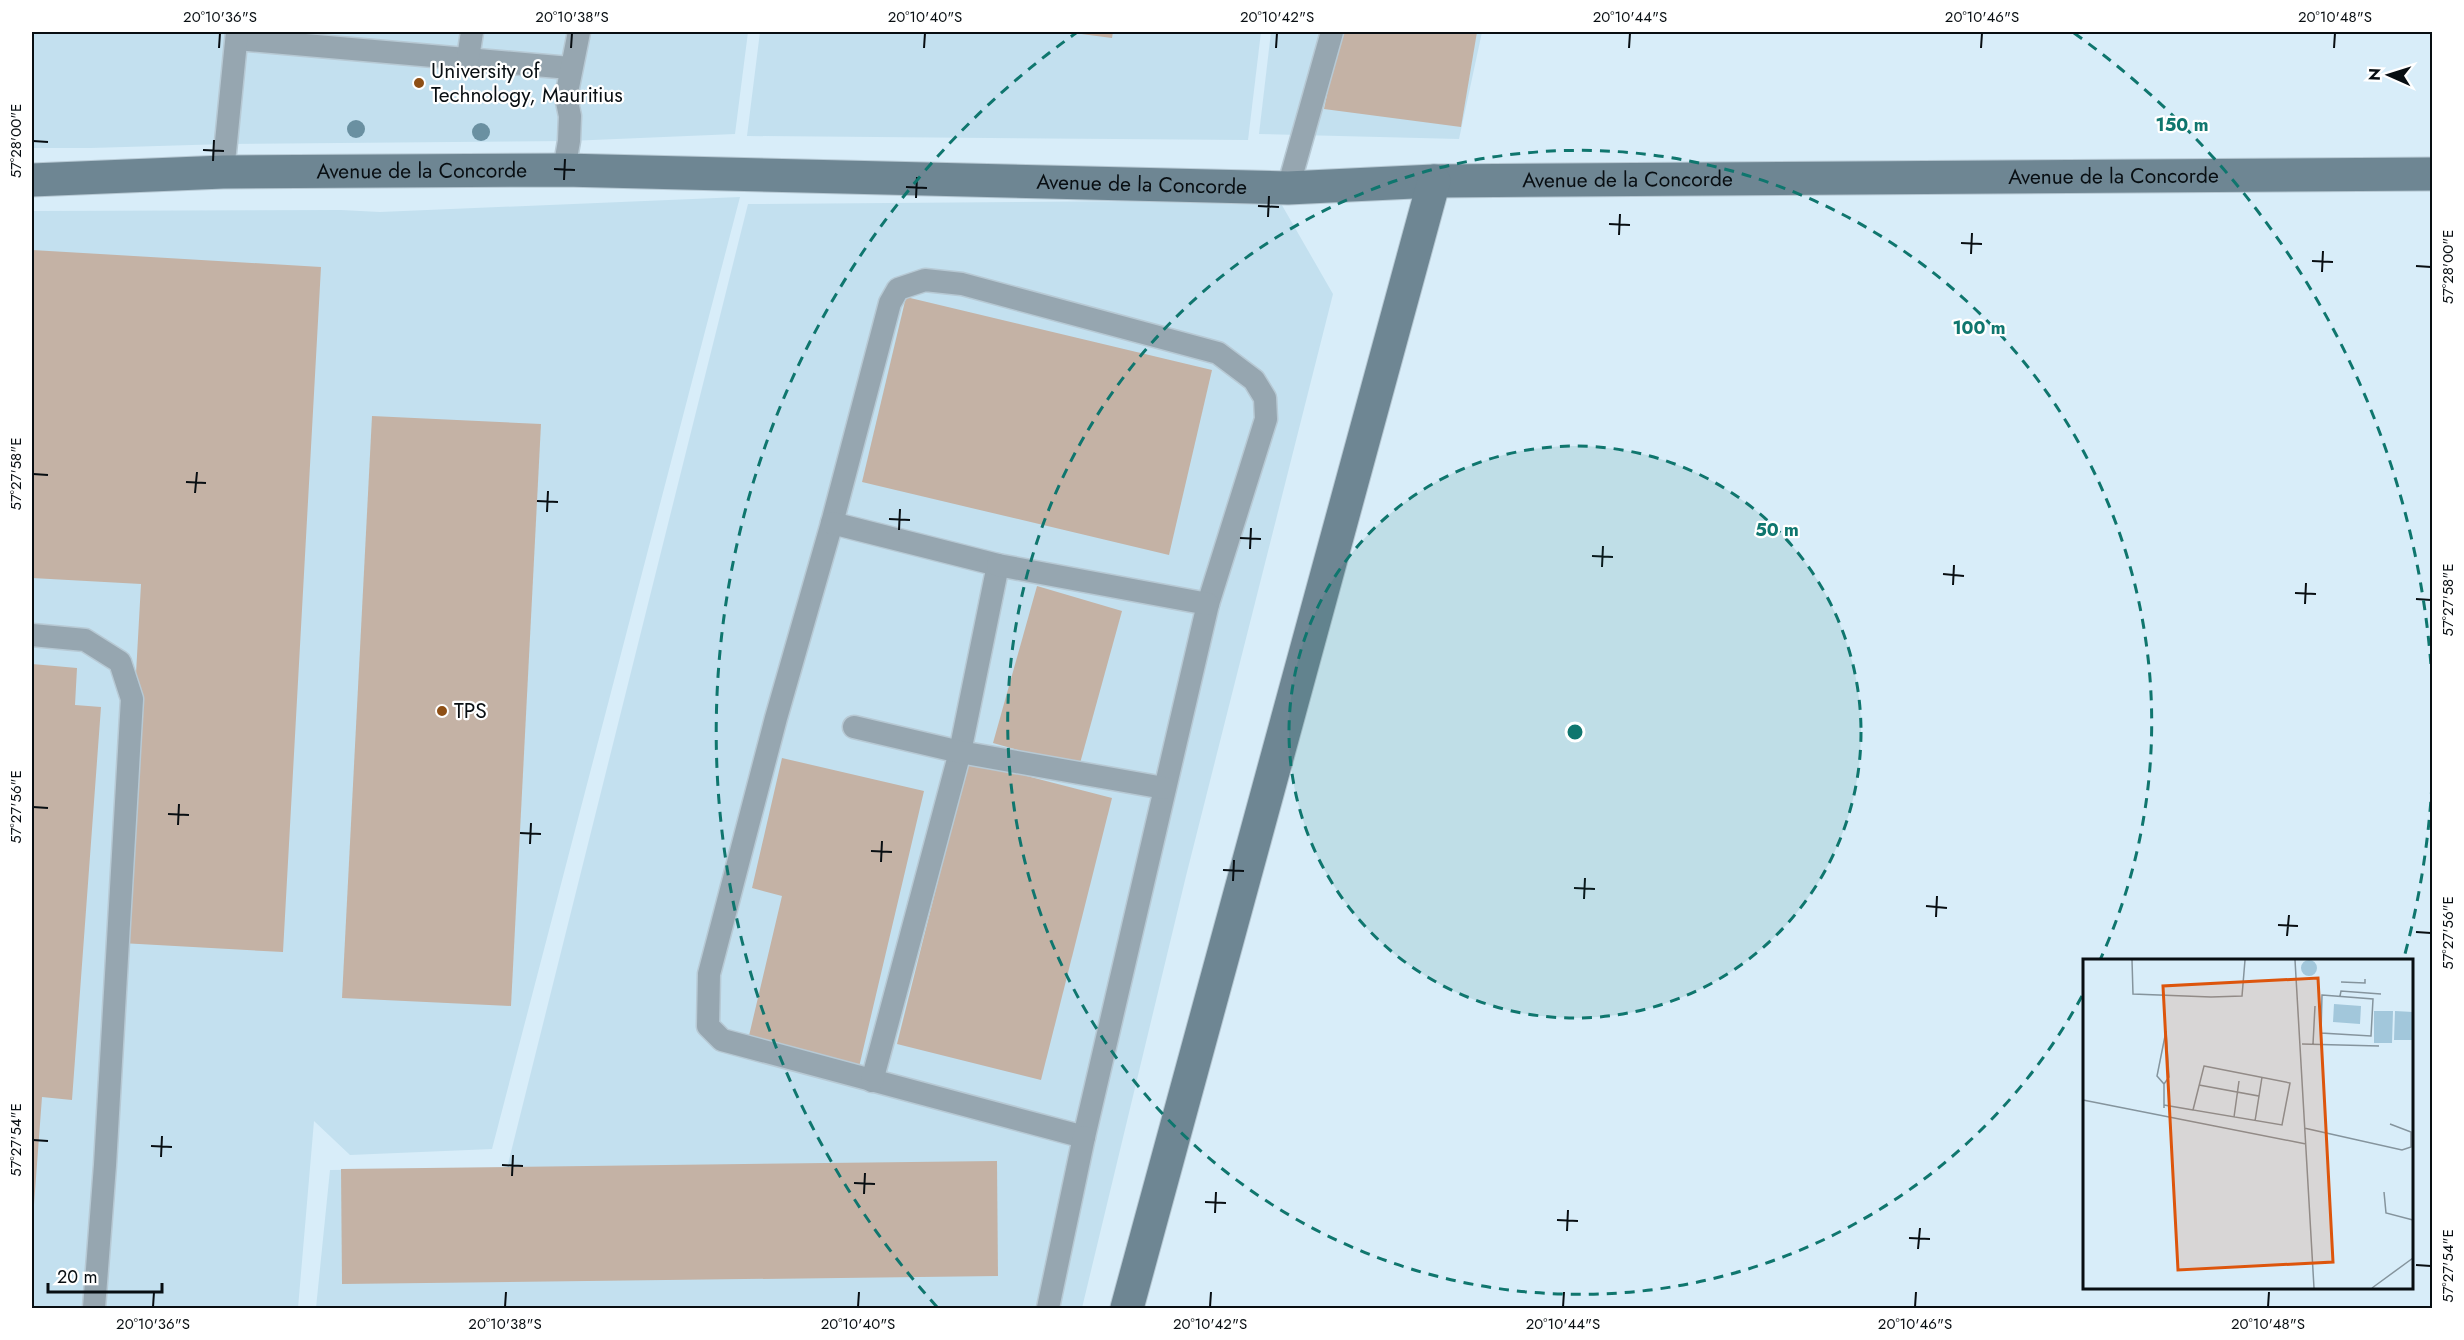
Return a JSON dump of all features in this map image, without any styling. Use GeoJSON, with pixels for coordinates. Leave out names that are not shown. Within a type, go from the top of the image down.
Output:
{"type":"FeatureCollection","features":[{"type":"Feature","properties":{"kind":"street","name":"Avenue de la Concorde"},"geometry":{"type":"LineString","coordinates":[[32,180],[223,172],[564,170],[1288,188],[1434,181],[2433,174]]}},
{"type":"Feature","properties":{"kind":"street"},"geometry":{"type":"LineString","coordinates":[[1127,1308],[1434,181]]}},
{"type":"Feature","properties":{"kind":"lane"},"geometry":{"type":"LineString","coordinates":[[468,58],[472,32]]}},
{"type":"Feature","properties":{"kind":"lane"},"geometry":{"type":"LineString","coordinates":[[564,170],[570,141],[570,116],[566,97],[579,32]]}},
{"type":"Feature","properties":{"kind":"lane"},"geometry":{"type":"LineString","coordinates":[[1288,188],[1332,32]]}},
{"type":"Feature","properties":{"kind":"lane"},"geometry":{"type":"LineString","coordinates":[[223,172],[237,35],[570,68]]}},
{"type":"Feature","properties":{"kind":"lane"},"geometry":{"type":"LineString","coordinates":[[1048,1308],[1084,1137],[1164,788],[1208,604],[1266,419],[1265,398],[1254,380],[1218,352],[962,284],[924,280],[898,289],[890,303],[832,524],[776,718],[709,974],[708,1026],[722,1040],[1084,1137]]}},
{"type":"Feature","properties":{"kind":"lane"},"geometry":{"type":"LineString","coordinates":[[832,524],[998,565],[1208,604]]}},
{"type":"Feature","properties":{"kind":"lane"},"geometry":{"type":"LineString","coordinates":[[872,1081],[960,752],[998,565]]}},
{"type":"Feature","properties":{"kind":"lane"},"geometry":{"type":"LineString","coordinates":[[32,635],[84,640],[120,662],[132,699],[107,1130],[94,1308]]}},
{"type":"Feature","properties":{"kind":"lane"},"geometry":{"type":"LineString","coordinates":[[854,727],[960,752],[1164,788]]}},
{"type":"Feature","properties":{"kind":"shaded area","name":"University of Technology, Mauritius"},"geometry":{"type":"Polygon","coordinates":[[[32,32],[748,32],[735,134],[569,141],[32,148],[32,32]]]}},
{"type":"Feature","properties":{"kind":"shaded area"},"geometry":{"type":"Polygon","coordinates":[[[760,32],[1261,32],[1248,140],[747,136],[760,32]]]}},
{"type":"Feature","properties":{"kind":"shaded area"},"geometry":{"type":"Polygon","coordinates":[[[1271,32],[1482,32],[1459,139],[1259,134],[1271,32]]]}},
{"type":"Feature","properties":{"kind":"shaded area"},"geometry":{"type":"Polygon","coordinates":[[[740,197],[492,1149],[350,1155],[314,1121],[298,1308],[32,1308],[32,211],[341,210],[380,212],[740,197]]]}},
{"type":"Feature","properties":{"kind":"shaded area"},"geometry":{"type":"Polygon","coordinates":[[[1279,200],[1333,294],[1186,876],[1082,1308],[316,1308],[330,1170],[507,1168],[748,204],[1279,200]]]}},
{"type":"Feature","properties":{"kind":"building"},"geometry":{"type":"Polygon","coordinates":[[[1066,32],[1113,32],[1112,38],[1066,32]]]}},
{"type":"Feature","properties":{"kind":"building"},"geometry":{"type":"Polygon","coordinates":[[[1340,32],[1477,32],[1461,127],[1324,109],[1340,32]]]}},
{"type":"Feature","properties":{"kind":"building"},"geometry":{"type":"Polygon","coordinates":[[[32,250],[321,267],[283,952],[121,943],[141,584],[32,578],[32,250]]]}},
{"type":"Feature","properties":{"kind":"building"},"geometry":{"type":"Polygon","coordinates":[[[906,297],[1212,370],[1169,555],[862,482],[906,297]]]}},
{"type":"Feature","properties":{"kind":"building","name":"TPS"},"geometry":{"type":"Polygon","coordinates":[[[372,416],[541,424],[511,1006],[342,998],[372,416]]]}},
{"type":"Feature","properties":{"kind":"building"},"geometry":{"type":"Polygon","coordinates":[[[1037,586],[1122,611],[1079,767],[993,743],[1037,586]]]}},
{"type":"Feature","properties":{"kind":"building"},"geometry":{"type":"Polygon","coordinates":[[[32,664],[77,668],[75,705],[101,707],[72,1100],[42,1097],[33,1218],[32,664]]]}},
{"type":"Feature","properties":{"kind":"building"},"geometry":{"type":"Polygon","coordinates":[[[782,758],[924,791],[859,1067],[748,1040],[782,896],[752,888],[782,758]]]}},
{"type":"Feature","properties":{"kind":"building"},"geometry":{"type":"Polygon","coordinates":[[[968,761],[1112,798],[1041,1080],[897,1044],[968,761]]]}},
{"type":"Feature","properties":{"kind":"building"},"geometry":{"type":"Polygon","coordinates":[[[997,1161],[998,1276],[342,1284],[341,1169],[997,1161]]]}},
{"type":"Feature","properties":{"kind":"place","name":"University of Technology, Mauritius"},"geometry":{"type":"Point","coordinates":[419,83]}},
{"type":"Feature","properties":{"kind":"place","name":"TPS"},"geometry":{"type":"Point","coordinates":[442,711]}}]}
